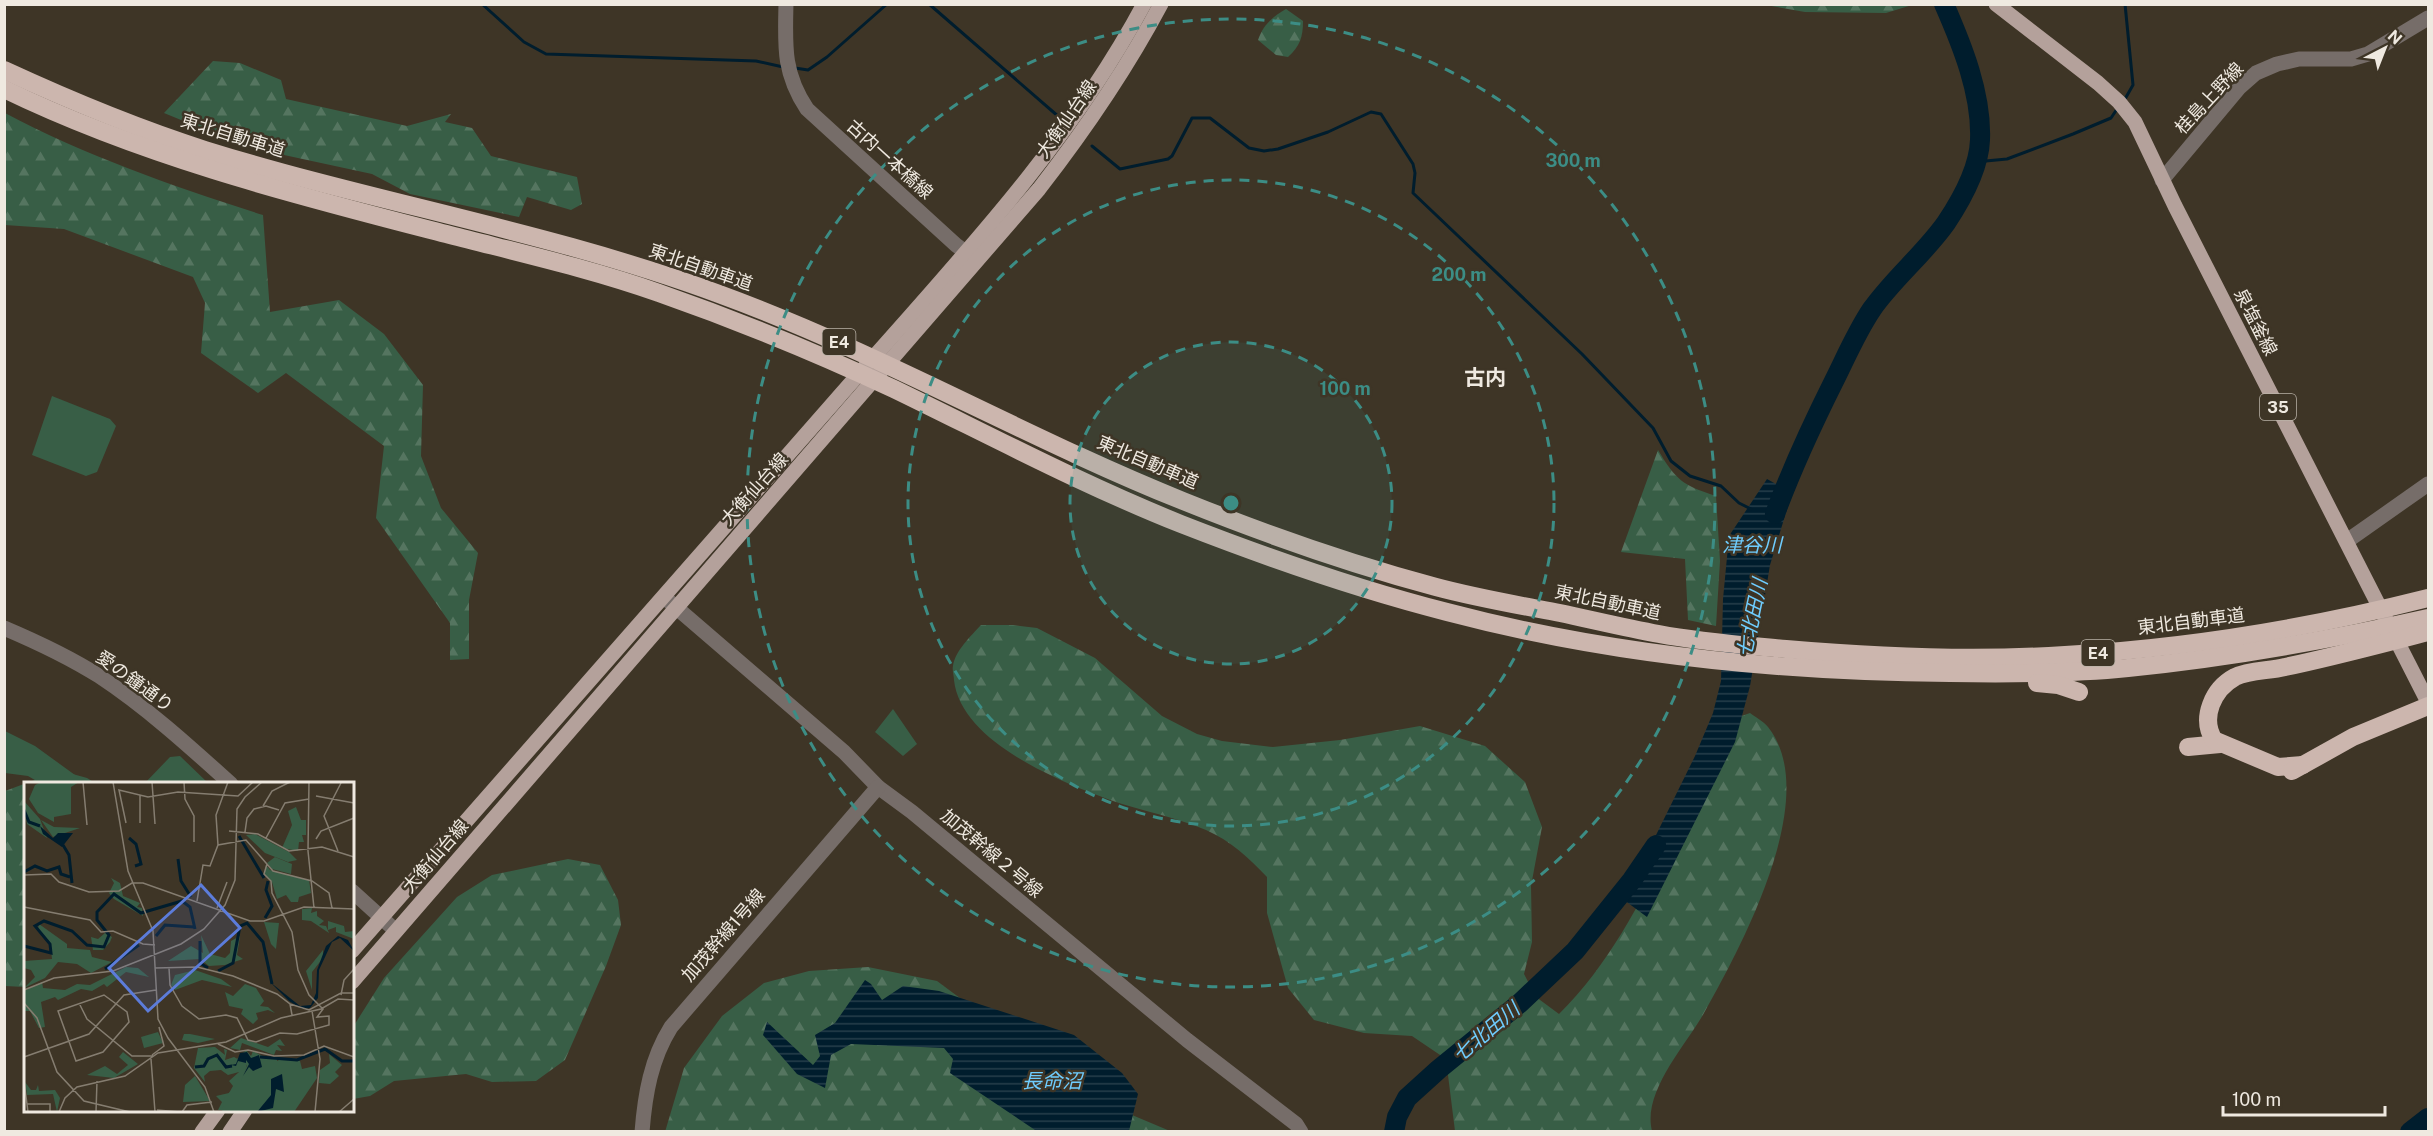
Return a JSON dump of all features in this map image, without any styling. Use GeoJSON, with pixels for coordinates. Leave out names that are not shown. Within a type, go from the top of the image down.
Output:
{"type":"FeatureCollection","features":[{"type":"Feature","properties":{"kind":"highway","name":"東北自動車道"},"geometry":{"type":"LineString","coordinates":[[4,70],[86,106],[203,149],[286,174],[514,232],[656,272],[716,293],[845,345],[1125,476],[1294,543],[1438,587],[1662,644]]}},
{"type":"Feature","properties":{"kind":"highway","name":"東北自動車道"},"geometry":{"type":"LineString","coordinates":[[4,89],[137,144],[218,173],[581,269],[648,289],[842,366],[1179,523],[1367,590],[1451,614],[1569,639],[1662,644],[1830,661],[1889,673],[2019,674],[2128,668],[2373,638],[2419,630],[2428,618]]}},
{"type":"Feature","properties":{"kind":"highway","name":"東北自動車道"},"geometry":{"type":"LineString","coordinates":[[1830,661],[2073,655],[2193,643],[2320,624],[2428,598]]}},
{"type":"Feature","properties":{"kind":"highway"},"geometry":{"type":"LineString","coordinates":[[2215,747],[2209,727],[2210,705],[2218,692],[2237,676],[2284,668],[2373,638]]}},
{"type":"Feature","properties":{"kind":"highway"},"geometry":{"type":"LineString","coordinates":[[1889,673],[1972,681],[2058,685],[2079,692]]}},
{"type":"Feature","properties":{"kind":"highway"},"geometry":{"type":"LineString","coordinates":[[2188,747],[2215,747],[2278,766],[2303,765],[2353,737],[2428,704]]}},
{"type":"Feature","properties":{"kind":"main road","name":"大衡仙台線"},"geometry":{"type":"LineString","coordinates":[[354,949],[894,334],[1026,180],[1056,141],[1125,41],[1144,4]]}},
{"type":"Feature","properties":{"kind":"main road","name":"大衡仙台線"},"geometry":{"type":"LineString","coordinates":[[354,980],[909,341],[1070,150],[1141,42],[1161,4]]}},
{"type":"Feature","properties":{"kind":"main road","name":"泉塩釜線"},"geometry":{"type":"LineString","coordinates":[[1996,4],[2062,54],[2123,107],[2149,150],[2162,180],[2428,704]]}},
{"type":"Feature","properties":{"kind":"main road"},"geometry":{"type":"LineString","coordinates":[[202,1131],[216,1112]]}},
{"type":"Feature","properties":{"kind":"main road"},"geometry":{"type":"LineString","coordinates":[[230,1131],[244,1112]]}},
{"type":"Feature","properties":{"kind":"street","name":"古内一本橋線"},"geometry":{"type":"LineString","coordinates":[[786,4],[788,69],[799,96],[816,119],[965,252],[978,261]]}},
{"type":"Feature","properties":{"kind":"street","name":"桂島上野線"},"geometry":{"type":"LineString","coordinates":[[2162,180],[2239,88],[2256,73],[2277,64],[2299,59],[2351,59],[2368,54],[2428,18]]}},
{"type":"Feature","properties":{"kind":"street"},"geometry":{"type":"LineString","coordinates":[[2347,541],[2428,484]]}},
{"type":"Feature","properties":{"kind":"street","name":"加茂幹線２号線"},"geometry":{"type":"LineString","coordinates":[[664,597],[844,752],[878,787],[912,812],[1187,1040],[1296,1124],[1301,1131]]}},
{"type":"Feature","properties":{"kind":"street","name":"愛の鐘通り"},"geometry":{"type":"LineString","coordinates":[[4,628],[44,645],[99,677],[177,735],[230,782]]}},
{"type":"Feature","properties":{"kind":"street","name":"加茂幹線1号線"},"geometry":{"type":"LineString","coordinates":[[642,1131],[645,1098],[654,1059],[671,1027],[878,787]]}},
{"type":"Feature","properties":{"kind":"street"},"geometry":{"type":"LineString","coordinates":[[354,893],[396,931]]}},
{"type":"Feature","properties":{"kind":"green space"},"geometry":{"type":"Polygon","coordinates":[[[1766,5],[1912,5],[1886,13],[1805,12],[1766,5]]]}},
{"type":"Feature","properties":{"kind":"green space"},"geometry":{"type":"Polygon","coordinates":[[[1286,9],[1303,21],[1300,41],[1288,57],[1276,55],[1258,40],[1269,22],[1286,9]]]}},
{"type":"Feature","properties":{"kind":"green space"},"geometry":{"type":"Polygon","coordinates":[[[213,61],[240,63],[281,80],[286,99],[407,126],[451,114],[445,122],[472,128],[491,156],[577,177],[582,204],[571,210],[527,197],[519,217],[410,194],[372,174],[247,147],[164,113],[213,61]]]}},
{"type":"Feature","properties":{"kind":"green space"},"geometry":{"type":"Polygon","coordinates":[[[5,113],[36,129],[131,170],[263,215],[270,312],[339,300],[384,334],[423,385],[421,456],[441,508],[478,553],[469,600],[469,659],[450,660],[450,623],[376,518],[384,446],[286,373],[258,393],[201,353],[205,303],[193,277],[64,229],[5,225],[5,113]]]}},
{"type":"Feature","properties":{"kind":"green space"},"geometry":{"type":"Polygon","coordinates":[[[52,396],[110,419],[116,426],[97,472],[86,476],[32,455],[52,396]]]}},
{"type":"Feature","properties":{"kind":"green space"},"geometry":{"type":"Polygon","coordinates":[[[1658,450],[1675,475],[1687,485],[1716,496],[1720,561],[1716,626],[1688,620],[1685,559],[1621,552],[1658,450]]]}},
{"type":"Feature","properties":{"kind":"green space"},"geometry":{"type":"Polygon","coordinates":[[[981,625],[1037,628],[1095,658],[1162,716],[1197,734],[1222,741],[1273,747],[1340,740],[1420,726],[1485,746],[1525,782],[1542,827],[1531,886],[1532,942],[1524,974],[1536,997],[1559,1014],[1608,955],[1635,911],[1733,719],[1750,713],[1761,721],[1768,727],[1783,756],[1786,792],[1782,830],[1771,871],[1737,950],[1704,1013],[1659,1085],[1653,1101],[1652,1131],[1455,1131],[1446,1059],[1412,1036],[1364,1033],[1314,1020],[1288,988],[1267,913],[1267,877],[1239,850],[1206,830],[1110,800],[1040,770],[993,740],[974,722],[961,702],[953,668],[954,660],[960,649],[981,625]]]}},
{"type":"Feature","properties":{"kind":"green space"},"geometry":{"type":"Polygon","coordinates":[[[893,709],[917,744],[903,756],[875,732],[893,709]]]}},
{"type":"Feature","properties":{"kind":"green space"},"geometry":{"type":"Polygon","coordinates":[[[5,731],[35,746],[85,782],[38,782],[28,776],[5,773],[5,731]]]}},
{"type":"Feature","properties":{"kind":"green space"},"geometry":{"type":"Polygon","coordinates":[[[180,756],[207,782],[146,782],[170,757],[180,756]]]}},
{"type":"Feature","properties":{"kind":"green space"},"geometry":{"type":"Polygon","coordinates":[[[69,773],[93,782],[29,782],[51,774],[69,773]]]}},
{"type":"Feature","properties":{"kind":"green space"},"geometry":{"type":"Polygon","coordinates":[[[24,784],[24,987],[5,986],[5,791],[24,784]]]}},
{"type":"Feature","properties":{"kind":"green space"},"geometry":{"type":"Polygon","coordinates":[[[568,859],[600,865],[618,900],[621,925],[606,966],[565,1060],[536,1081],[492,1082],[466,1074],[394,1081],[370,1096],[354,1099],[354,1025],[384,978],[457,897],[492,875],[568,859]]]}},
{"type":"Feature","properties":{"kind":"green space"},"geometry":{"type":"Polygon","coordinates":[[[868,967],[937,981],[1007,1033],[1132,1115],[1170,1131],[665,1132],[684,1068],[722,1016],[764,983],[809,971],[868,967]]]}},
{"type":"Feature","properties":{"kind":"water","name":"津谷川"},"geometry":{"type":"Polygon","coordinates":[[[1767,479],[1792,493],[1770,565],[1750,686],[1735,742],[1647,917],[1624,900],[1695,756],[1713,713],[1721,681],[1723,599],[1729,536],[1767,479]]]}},
{"type":"Feature","properties":{"kind":"water","name":"長命沼"},"geometry":{"type":"Polygon","coordinates":[[[865,980],[871,984],[882,1000],[903,986],[939,991],[1074,1035],[1122,1073],[1138,1094],[1129,1131],[1035,1130],[950,1073],[953,1059],[944,1048],[851,1044],[831,1055],[825,1088],[797,1074],[763,1035],[767,1022],[813,1065],[820,1056],[815,1035],[835,1023],[865,980]]]}},
{"type":"Feature","properties":{"kind":"waterway"},"geometry":{"type":"LineString","coordinates":[[482,4],[524,42],[546,54],[756,61],[783,67]]}},
{"type":"Feature","properties":{"kind":"waterway"},"geometry":{"type":"LineString","coordinates":[[795,68],[808,70],[827,57],[887,4]]}},
{"type":"Feature","properties":{"kind":"waterway"},"geometry":{"type":"LineString","coordinates":[[929,4],[1059,117]]}},
{"type":"Feature","properties":{"kind":"waterway","name":"七北田川"},"geometry":{"type":"LineString","coordinates":[[1775,514],[1810,430],[1861,326],[1890,287],[1946,223],[1964,194],[1977,162],[1980,140],[1978,105],[1970,70],[1944,4]]}},
{"type":"Feature","properties":{"kind":"waterway"},"geometry":{"type":"LineString","coordinates":[[2125,4],[2133,85],[2125,99]]}},
{"type":"Feature","properties":{"kind":"waterway"},"geometry":{"type":"LineString","coordinates":[[1975,162],[2007,159],[2111,118],[2117,109]]}},
{"type":"Feature","properties":{"kind":"waterway"},"geometry":{"type":"LineString","coordinates":[[1092,146],[1120,169],[1168,159],[1172,156],[1192,118],[1210,118],[1249,148],[1264,151],[1278,149],[1328,132],[1371,112],[1381,114],[1413,164],[1415,173],[1413,193],[1582,354],[1653,428],[1671,461],[1690,476],[1721,486],[1739,503],[1751,509]]}},
{"type":"Feature","properties":{"kind":"waterway","name":"七北田川"},"geometry":{"type":"LineString","coordinates":[[1394,1132],[1397,1117],[1407,1098],[1520,1003],[1575,951],[1632,880],[1656,845]]}},
{"type":"Feature","properties":{"kind":"waterway","name":"七北田川"},"geometry":{"type":"LineString","coordinates":[[2410,1132],[2428,1118]]}},
{"type":"Feature","properties":{"kind":"district","name":"古内"},"geometry":{"type":"Point","coordinates":[1485,377]}}]}
